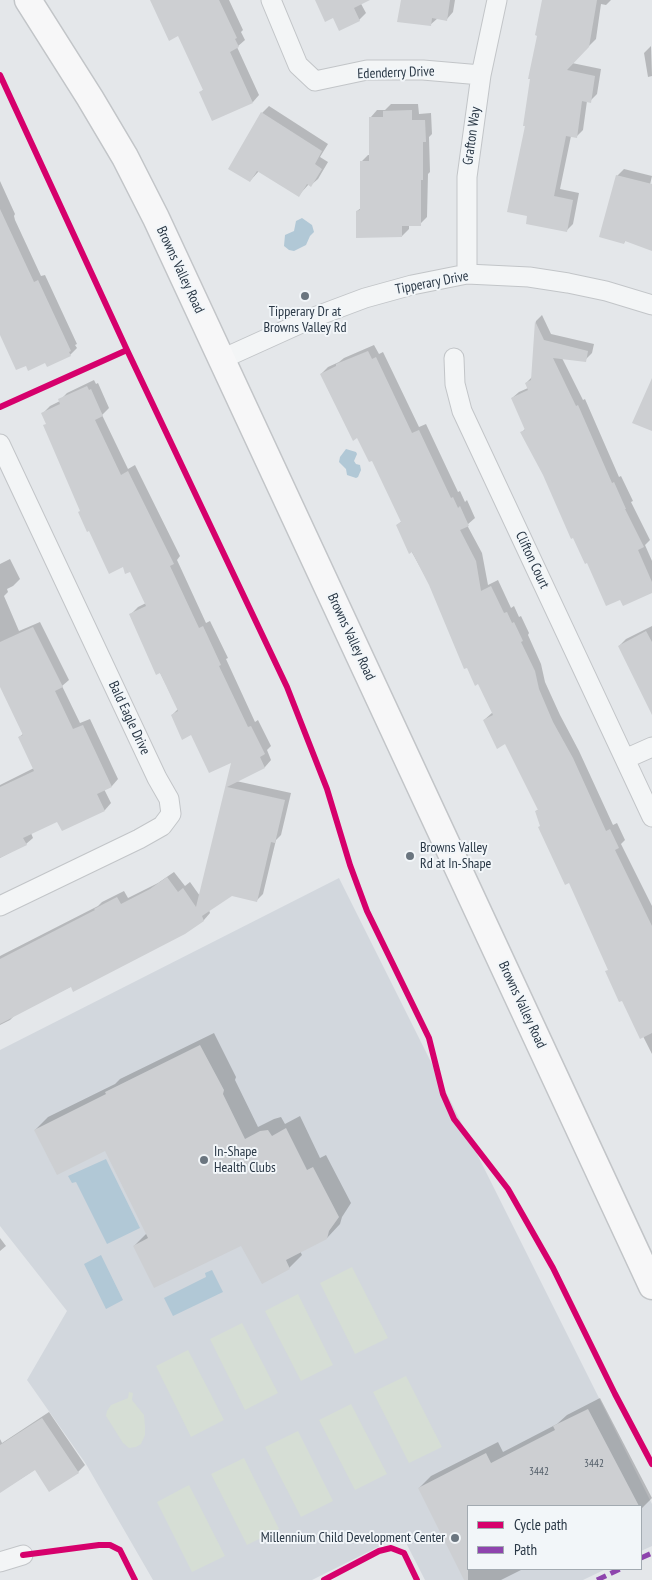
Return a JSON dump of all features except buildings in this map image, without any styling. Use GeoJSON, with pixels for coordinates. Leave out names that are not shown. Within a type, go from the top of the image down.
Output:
{"type":"FeatureCollection","features":[{"type":"Feature","properties":{"kind":"main road","name":"Browns Valley Road"},"geometry":{"type":"LineString","coordinates":[[28,0],[125,157],[156,218],[652,1286]]}},
{"type":"Feature","properties":{"kind":"street","name":"Edenderry Drive"},"geometry":{"type":"LineString","coordinates":[[271,0],[298,65],[315,82],[367,70],[423,70],[481,75]]}},
{"type":"Feature","properties":{"kind":"street","name":"Grafton Way"},"geometry":{"type":"LineString","coordinates":[[467,274],[467,177],[481,75],[497,0]]}},
{"type":"Feature","properties":{"kind":"street","name":"Tipperary Drive"},"geometry":{"type":"LineString","coordinates":[[222,359],[317,316],[365,298],[412,285],[467,274],[529,277],[568,282],[652,305]]}},
{"type":"Feature","properties":{"kind":"street","name":"Clifton Court"},"geometry":{"type":"LineString","coordinates":[[454,358],[455,384],[462,412],[652,817]]}},
{"type":"Feature","properties":{"kind":"street","name":"Bald Eagle Drive"},"geometry":{"type":"LineString","coordinates":[[0,444],[157,778],[169,799],[171,814],[162,826],[138,839],[0,906]]}},
{"type":"Feature","properties":{"kind":"street"},"geometry":{"type":"LineString","coordinates":[[625,759],[652,747]]}},
{"type":"Feature","properties":{"kind":"street"},"geometry":{"type":"LineString","coordinates":[[0,1562],[23,1555]]}},
{"type":"Feature","properties":{"kind":"shaded area"},"geometry":{"type":"Polygon","coordinates":[[[339,878],[652,1504],[652,1546],[642,1551],[642,1505],[467,1505],[467,1570],[604,1570],[583,1580],[425,1580],[402,1535],[312,1580],[153,1580],[86,1464],[27,1380],[67,1311],[0,1226],[0,1050],[339,878]]]}},
{"type":"Feature","properties":{"kind":"shaded area"},"geometry":{"type":"Polygon","coordinates":[[[352,1267],[388,1338],[355,1354],[320,1283],[352,1267]]]}},
{"type":"Feature","properties":{"kind":"shaded area"},"geometry":{"type":"Polygon","coordinates":[[[298,1294],[333,1365],[301,1381],[265,1311],[298,1294]]]}},
{"type":"Feature","properties":{"kind":"shaded area"},"geometry":{"type":"Polygon","coordinates":[[[242,1323],[278,1393],[245,1410],[210,1339],[242,1323]]]}},
{"type":"Feature","properties":{"kind":"shaded area"},"geometry":{"type":"Polygon","coordinates":[[[188,1350],[224,1420],[191,1437],[156,1366],[188,1350]]]}},
{"type":"Feature","properties":{"kind":"shaded area"},"geometry":{"type":"Polygon","coordinates":[[[406,1376],[442,1447],[409,1463],[373,1392],[406,1376]]]}},
{"type":"Feature","properties":{"kind":"shaded area"},"geometry":{"type":"Polygon","coordinates":[[[129,1392],[133,1393],[132,1400],[144,1415],[145,1435],[141,1444],[129,1448],[123,1443],[106,1416],[111,1405],[128,1398],[129,1392]]]}},
{"type":"Feature","properties":{"kind":"shaded area"},"geometry":{"type":"Polygon","coordinates":[[[351,1404],[387,1474],[355,1490],[319,1420],[351,1404]]]}},
{"type":"Feature","properties":{"kind":"shaded area"},"geometry":{"type":"Polygon","coordinates":[[[298,1431],[333,1501],[301,1517],[265,1447],[298,1431]]]}},
{"type":"Feature","properties":{"kind":"shaded area"},"geometry":{"type":"Polygon","coordinates":[[[244,1458],[279,1529],[247,1545],[211,1474],[244,1458]]]}},
{"type":"Feature","properties":{"kind":"shaded area"},"geometry":{"type":"Polygon","coordinates":[[[189,1485],[225,1556],[192,1572],[157,1502],[189,1485]]]}},
{"type":"Feature","properties":{"kind":"water"},"geometry":{"type":"Polygon","coordinates":[[[302,218],[312,225],[314,232],[306,245],[294,251],[289,250],[284,246],[285,235],[294,231],[296,221],[302,218]]]}},
{"type":"Feature","properties":{"kind":"water"},"geometry":{"type":"Polygon","coordinates":[[[346,449],[357,454],[354,461],[360,465],[361,470],[356,478],[347,475],[346,469],[339,462],[346,449]]]}},
{"type":"Feature","properties":{"kind":"water"},"geometry":{"type":"Polygon","coordinates":[[[106,1159],[140,1228],[107,1244],[76,1182],[72,1183],[68,1176],[106,1159]]]}},
{"type":"Feature","properties":{"kind":"water"},"geometry":{"type":"Polygon","coordinates":[[[101,1255],[123,1300],[106,1309],[84,1264],[101,1255]]]}},
{"type":"Feature","properties":{"kind":"water"},"geometry":{"type":"Polygon","coordinates":[[[212,1270],[223,1292],[173,1316],[164,1298],[206,1277],[205,1273],[212,1270]]]}},
{"type":"Feature","properties":{"kind":"marked path"},"geometry":{"type":"LineString","coordinates":[[642,1558],[652,1553]]}},
{"type":"Feature","properties":{"kind":"marked path"},"geometry":{"type":"LineString","coordinates":[[597,1580],[618,1570]]}},
{"type":"Feature","properties":{"kind":"cycle path"},"geometry":{"type":"LineString","coordinates":[[0,75],[127,350],[287,687],[327,789],[350,865],[367,911],[429,1038],[443,1094],[454,1119],[508,1189],[553,1268],[652,1464]]}},
{"type":"Feature","properties":{"kind":"cycle path"},"geometry":{"type":"LineString","coordinates":[[0,407],[127,350]]}},
{"type":"Feature","properties":{"kind":"cycle path"},"geometry":{"type":"LineString","coordinates":[[23,1555],[110,1545],[120,1550],[135,1580]]}},
{"type":"Feature","properties":{"kind":"cycle path"},"geometry":{"type":"LineString","coordinates":[[324,1580],[379,1551],[391,1548],[404,1553],[417,1580]]}},
{"type":"Feature","properties":{"kind":"place","name":"Tipperary Dr at Browns Valley Rd"},"geometry":{"type":"Point","coordinates":[305,296]}},
{"type":"Feature","properties":{"kind":"place","name":"Browns Valley Rd at In-Shape"},"geometry":{"type":"Point","coordinates":[410,856]}},
{"type":"Feature","properties":{"kind":"place","name":"In-Shape Health Clubs"},"geometry":{"type":"Point","coordinates":[204,1160]}},
{"type":"Feature","properties":{"kind":"place","name":"Millennium Child Development Center"},"geometry":{"type":"Point","coordinates":[455,1538]}}]}
